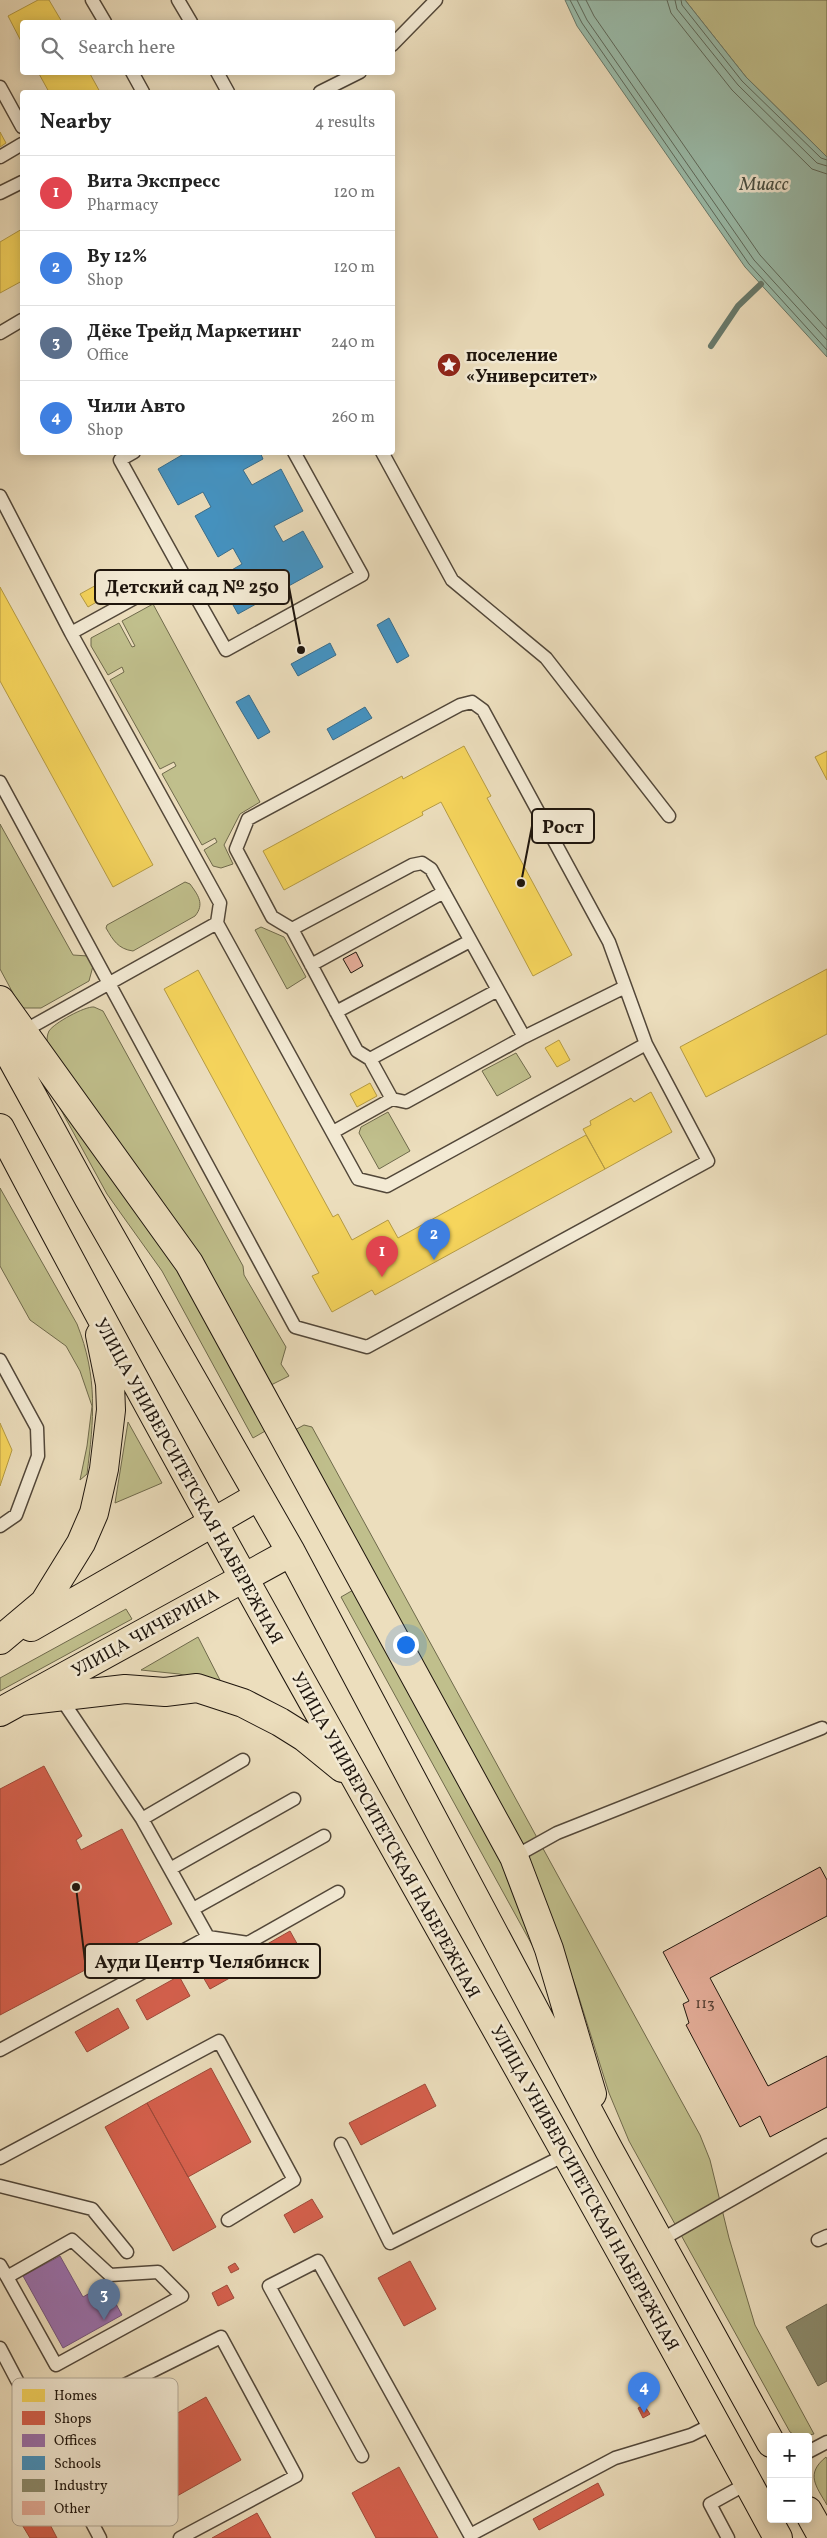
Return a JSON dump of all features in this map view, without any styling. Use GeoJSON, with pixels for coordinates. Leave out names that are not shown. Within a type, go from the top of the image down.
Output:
{"type":"FeatureCollection","features":[{"type":"Feature","properties":{"kind":"main road"},"geometry":{"type":"LineString","coordinates":[[0,1000],[11,1035],[89,1199],[291,1552],[609,2150],[767,2436]]}},
{"type":"Feature","properties":{"kind":"main road"},"geometry":{"type":"LineString","coordinates":[[11,1035],[189,1263],[514,1857],[549,1949],[609,2150]]}},
{"type":"Feature","properties":{"kind":"main road","name":"УЛИЦА УНИВЕРСИТЕТСКАЯ НАБЕРЕЖНАЯ"},"geometry":{"type":"LineString","coordinates":[[0,1128],[93,1306],[211,1522],[567,2154],[778,2538]]}},
{"type":"Feature","properties":{"kind":"main road"},"geometry":{"type":"LineString","coordinates":[[0,1642],[44,1603],[81,1543],[94,1513],[104,1469],[111,1410],[110,1384],[93,1306]]}},
{"type":"Feature","properties":{"kind":"main road"},"geometry":{"type":"LineString","coordinates":[[0,1642],[259,1496]]}},
{"type":"Feature","properties":{"kind":"main road","name":"УЛИЦА ЧИЧЕРИНА"},"geometry":{"type":"LineString","coordinates":[[11,1707],[291,1552]]}},
{"type":"Feature","properties":{"kind":"main road"},"geometry":{"type":"LineString","coordinates":[[11,1707],[60,1697],[126,1689],[165,1692],[197,1688],[243,1703],[280,1722],[304,1737],[353,1777]]}},
{"type":"Feature","properties":{"kind":"main road"},"geometry":{"type":"LineString","coordinates":[[812,2518],[823,2538]]}},
{"type":"Feature","properties":{"kind":"lane"},"geometry":{"type":"LineString","coordinates":[[92,0],[104,20]]}},
{"type":"Feature","properties":{"kind":"lane"},"geometry":{"type":"LineString","coordinates":[[178,0],[189,20]]}},
{"type":"Feature","properties":{"kind":"lane"},"geometry":{"type":"LineString","coordinates":[[395,42],[436,0]]}},
{"type":"Feature","properties":{"kind":"lane"},"geometry":{"type":"LineString","coordinates":[[134,75],[143,90]]}},
{"type":"Feature","properties":{"kind":"lane"},"geometry":{"type":"LineString","coordinates":[[219,75],[227,90]]}},
{"type":"Feature","properties":{"kind":"lane"},"geometry":{"type":"LineString","coordinates":[[324,90],[354,75]]}},
{"type":"Feature","properties":{"kind":"lane"},"geometry":{"type":"LineString","coordinates":[[0,86],[20,123]]}},
{"type":"Feature","properties":{"kind":"lane"},"geometry":{"type":"LineString","coordinates":[[0,157],[20,145]]}},
{"type":"Feature","properties":{"kind":"lane"},"geometry":{"type":"LineString","coordinates":[[0,193],[20,183]]}},
{"type":"Feature","properties":{"kind":"lane"},"geometry":{"type":"LineString","coordinates":[[0,333],[20,321]]}},
{"type":"Feature","properties":{"kind":"lane"},"geometry":{"type":"LineString","coordinates":[[129,455],[120,460],[226,650],[362,574],[296,455]]}},
{"type":"Feature","properties":{"kind":"lane"},"geometry":{"type":"LineString","coordinates":[[384,455],[452,580],[546,658],[668,816]]}},
{"type":"Feature","properties":{"kind":"lane"},"geometry":{"type":"LineString","coordinates":[[0,496],[71,633],[220,903],[218,923],[358,1178],[387,1186],[646,1044]]}},
{"type":"Feature","properties":{"kind":"lane"},"geometry":{"type":"LineString","coordinates":[[71,633],[182,572]]}},
{"type":"Feature","properties":{"kind":"lane"},"geometry":{"type":"LineString","coordinates":[[0,782],[296,1327],[367,1348],[708,1161],[646,1044],[604,933],[483,710],[472,702],[460,704],[248,819],[236,849],[272,917],[292,929],[357,1051],[370,1059],[392,1099]]}},
{"type":"Feature","properties":{"kind":"lane"},"geometry":{"type":"LineString","coordinates":[[292,929],[412,865],[422,863],[431,869],[524,1037]]}},
{"type":"Feature","properties":{"kind":"lane"},"geometry":{"type":"LineString","coordinates":[[311,965],[444,892]]}},
{"type":"Feature","properties":{"kind":"lane"},"geometry":{"type":"LineString","coordinates":[[11,1035],[218,923]]}},
{"type":"Feature","properties":{"kind":"lane"},"geometry":{"type":"LineString","coordinates":[[336,1012],[470,941]]}},
{"type":"Feature","properties":{"kind":"lane"},"geometry":{"type":"LineString","coordinates":[[333,1132],[392,1099],[406,1102],[524,1037],[625,987]]}},
{"type":"Feature","properties":{"kind":"lane"},"geometry":{"type":"LineString","coordinates":[[370,1059],[498,990]]}},
{"type":"Feature","properties":{"kind":"lane"},"geometry":{"type":"LineString","coordinates":[[0,1360],[37,1428],[38,1456],[16,1516],[0,1526]]}},
{"type":"Feature","properties":{"kind":"lane"},"geometry":{"type":"LineString","coordinates":[[60,1697],[142,1819],[208,1937]]}},
{"type":"Feature","properties":{"kind":"lane"},"geometry":{"type":"LineString","coordinates":[[514,1857],[557,1833],[822,1728]]}},
{"type":"Feature","properties":{"kind":"lane"},"geometry":{"type":"LineString","coordinates":[[142,1819],[243,1760]]}},
{"type":"Feature","properties":{"kind":"lane"},"geometry":{"type":"LineString","coordinates":[[170,1869],[294,1799]]}},
{"type":"Feature","properties":{"kind":"lane"},"geometry":{"type":"LineString","coordinates":[[193,1909],[324,1836]]}},
{"type":"Feature","properties":{"kind":"lane"},"geometry":{"type":"LineString","coordinates":[[0,2050],[208,1937],[248,1943],[338,1892]]}},
{"type":"Feature","properties":{"kind":"lane"},"geometry":{"type":"LineString","coordinates":[[0,2158],[219,2041],[294,2180],[228,2220]]}},
{"type":"Feature","properties":{"kind":"lane"},"geometry":{"type":"LineString","coordinates":[[341,2144],[390,2243],[567,2154]]}},
{"type":"Feature","properties":{"kind":"lane"},"geometry":{"type":"LineString","coordinates":[[659,2241],[827,2145]]}},
{"type":"Feature","properties":{"kind":"lane"},"geometry":{"type":"LineString","coordinates":[[0,2186],[92,2209],[127,2252]]}},
{"type":"Feature","properties":{"kind":"lane"},"geometry":{"type":"LineString","coordinates":[[0,2265],[6,2277],[56,2365],[182,2296],[158,2272],[110,2275],[72,2240],[6,2277]]}},
{"type":"Feature","properties":{"kind":"lane"},"geometry":{"type":"LineString","coordinates":[[362,2456],[268,2286],[318,2261],[470,2535],[615,2458],[691,2435],[715,2423]]}},
{"type":"Feature","properties":{"kind":"lane"},"geometry":{"type":"LineString","coordinates":[[139,2378],[221,2337],[296,2476],[180,2538]]}},
{"type":"Feature","properties":{"kind":"lane"},"geometry":{"type":"LineString","coordinates":[[0,2348],[16,2378]]}},
{"type":"Feature","properties":{"kind":"lane"},"geometry":{"type":"LineString","coordinates":[[812,2450],[827,2442]]}},
{"type":"Feature","properties":{"kind":"lane"},"geometry":{"type":"LineString","coordinates":[[728,2538],[710,2504],[748,2483]]}},
{"type":"Feature","properties":{"kind":"lane"},"geometry":{"type":"LineString","coordinates":[[94,2526],[100,2538]]}},
{"type":"Feature","properties":{"kind":"shaded area"},"geometry":{"type":"Polygon","coordinates":[[[685,0],[827,0],[827,157],[746,77],[685,0]]]}},
{"type":"Feature","properties":{"kind":"shaded area"},"geometry":{"type":"Polygon","coordinates":[[[153,604],[260,802],[240,814],[224,845],[233,864],[221,868],[213,866],[204,850],[217,842],[215,838],[202,845],[162,774],[176,766],[174,762],[160,769],[110,680],[124,672],[122,667],[108,675],[91,646],[91,638],[119,623],[132,647],[135,646],[122,621],[153,604]]]}},
{"type":"Feature","properties":{"kind":"shaded area"},"geometry":{"type":"Polygon","coordinates":[[[0,824],[73,955],[88,956],[93,966],[89,981],[41,1008],[21,1008],[0,969],[0,824]]]}},
{"type":"Feature","properties":{"kind":"shaded area"},"geometry":{"type":"Polygon","coordinates":[[[185,882],[190,884],[199,900],[200,907],[195,916],[133,951],[123,948],[114,940],[106,928],[107,925],[185,882]]]}},
{"type":"Feature","properties":{"kind":"shaded area"},"geometry":{"type":"Polygon","coordinates":[[[261,927],[284,937],[306,977],[287,989],[255,930],[261,927]]]}},
{"type":"Feature","properties":{"kind":"shaded area"},"geometry":{"type":"Polygon","coordinates":[[[94,1007],[103,1011],[243,1266],[244,1275],[286,1347],[281,1364],[289,1376],[269,1386],[47,1043],[49,1031],[57,1024],[77,1012],[94,1007]]]}},
{"type":"Feature","properties":{"kind":"shaded area"},"geometry":{"type":"Polygon","coordinates":[[[516,1053],[531,1077],[497,1096],[482,1071],[516,1053]]]}},
{"type":"Feature","properties":{"kind":"shaded area"},"geometry":{"type":"Polygon","coordinates":[[[49,1088],[177,1265],[267,1430],[253,1438],[162,1271],[107,1194],[49,1088]]]}},
{"type":"Feature","properties":{"kind":"shaded area"},"geometry":{"type":"Polygon","coordinates":[[[388,1112],[410,1151],[379,1169],[359,1133],[361,1127],[388,1112]]]}},
{"type":"Feature","properties":{"kind":"shaded area"},"geometry":{"type":"Polygon","coordinates":[[[0,1188],[77,1324],[84,1343],[93,1398],[87,1474],[80,1480],[92,1406],[80,1371],[66,1346],[30,1320],[0,1266],[0,1188]]]}},
{"type":"Feature","properties":{"kind":"shaded area"},"geometry":{"type":"Polygon","coordinates":[[[128,1422],[162,1483],[115,1503],[128,1422]]]}},
{"type":"Feature","properties":{"kind":"shaded area"},"geometry":{"type":"Polygon","coordinates":[[[304,1425],[312,1427],[700,2135],[710,2160],[729,2238],[755,2325],[814,2434],[790,2432],[629,2141],[609,2093],[576,1988],[539,1886],[293,1431],[304,1425]]]}},
{"type":"Feature","properties":{"kind":"shaded area"},"geometry":{"type":"Polygon","coordinates":[[[355,1589],[505,1865],[537,1954],[341,1597],[355,1589]]]}},
{"type":"Feature","properties":{"kind":"shaded area"},"geometry":{"type":"Polygon","coordinates":[[[126,1609],[132,1619],[0,1691],[0,1678],[126,1609]]]}},
{"type":"Feature","properties":{"kind":"shaded area"},"geometry":{"type":"Polygon","coordinates":[[[198,1637],[222,1684],[179,1674],[141,1670],[198,1637]]]}},
{"type":"Feature","properties":{"kind":"shaded area"},"geometry":{"type":"Polygon","coordinates":[[[826,2457],[827,2505],[814,2480],[816,2469],[826,2457]]]}},
{"type":"Feature","properties":{"kind":"water","name":"Миасс"},"geometry":{"type":"Polygon","coordinates":[[[565,0],[685,0],[746,77],[827,157],[827,357],[745,267],[577,26],[565,0]]]}},
{"type":"Feature","properties":{"kind":"building: Homes"},"geometry":{"type":"Polygon","coordinates":[[[38,0],[49,0],[61,20],[20,20],[20,39],[8,16],[38,0]]]}},
{"type":"Feature","properties":{"kind":"building: Homes"},"geometry":{"type":"Polygon","coordinates":[[[40,75],[91,75],[99,90],[48,90],[40,75]]]}},
{"type":"Feature","properties":{"kind":"building: Homes"},"geometry":{"type":"Polygon","coordinates":[[[0,132],[6,143],[0,147],[0,132]]]}},
{"type":"Feature","properties":{"kind":"building: Homes"},"geometry":{"type":"Polygon","coordinates":[[[20,230],[20,282],[0,293],[0,242],[20,230]]]}},
{"type":"Feature","properties":{"kind":"building: Homes"},"geometry":{"type":"Polygon","coordinates":[[[100,583],[107,596],[88,607],[80,594],[100,583]]]}},
{"type":"Feature","properties":{"kind":"building: Homes"},"geometry":{"type":"Polygon","coordinates":[[[0,587],[153,865],[113,887],[0,681],[0,587]]]}},
{"type":"Feature","properties":{"kind":"building: Homes"},"geometry":{"type":"Polygon","coordinates":[[[464,746],[491,796],[487,798],[572,955],[533,976],[441,802],[422,812],[423,815],[284,890],[263,851],[402,776],[403,779],[464,746]]]}},
{"type":"Feature","properties":{"kind":"building: Homes"},"geometry":{"type":"Polygon","coordinates":[[[827,751],[827,780],[815,757],[827,751]]]}},
{"type":"Feature","properties":{"kind":"building: Homes"},"geometry":{"type":"Polygon","coordinates":[[[827,969],[827,1034],[706,1097],[680,1047],[827,969]]]}},
{"type":"Feature","properties":{"kind":"building: Homes"},"geometry":{"type":"Polygon","coordinates":[[[198,970],[333,1217],[338,1214],[352,1240],[388,1220],[398,1238],[586,1135],[605,1169],[375,1295],[372,1290],[332,1312],[312,1276],[319,1273],[164,989],[198,970]]]}},
{"type":"Feature","properties":{"kind":"building: Homes"},"geometry":{"type":"Polygon","coordinates":[[[559,1040],[570,1060],[557,1067],[545,1048],[559,1040]]]}},
{"type":"Feature","properties":{"kind":"building: Homes"},"geometry":{"type":"Polygon","coordinates":[[[370,1083],[377,1096],[357,1107],[350,1094],[370,1083]]]}},
{"type":"Feature","properties":{"kind":"building: Homes"},"geometry":{"type":"Polygon","coordinates":[[[651,1092],[672,1132],[605,1169],[583,1129],[591,1125],[590,1121],[631,1098],[634,1102],[651,1092]]]}},
{"type":"Feature","properties":{"kind":"building: Homes"},"geometry":{"type":"Polygon","coordinates":[[[0,1423],[12,1450],[0,1486],[0,1423]]]}},
{"type":"Feature","properties":{"kind":"building: Shops"},"geometry":{"type":"Polygon","coordinates":[[[44,1766],[82,1836],[76,1840],[81,1850],[122,1829],[172,1924],[0,2015],[0,1789],[44,1766]]]}},
{"type":"Feature","properties":{"kind":"building: Shops"},"geometry":{"type":"Polygon","coordinates":[[[290,1931],[300,1949],[272,1964],[262,1947],[290,1931]]]}},
{"type":"Feature","properties":{"kind":"building: Shops"},"geometry":{"type":"Polygon","coordinates":[[[242,1945],[253,1965],[210,1989],[199,1970],[242,1945]]]}},
{"type":"Feature","properties":{"kind":"building: Shops"},"geometry":{"type":"Polygon","coordinates":[[[179,1976],[190,1996],[147,2020],[136,2000],[179,1976]]]}},
{"type":"Feature","properties":{"kind":"building: Shops"},"geometry":{"type":"Polygon","coordinates":[[[118,2008],[129,2028],[87,2052],[75,2032],[118,2008]]]}},
{"type":"Feature","properties":{"kind":"building: Shops"},"geometry":{"type":"Polygon","coordinates":[[[211,2068],[251,2142],[188,2177],[147,2103],[211,2068]]]}},
{"type":"Feature","properties":{"kind":"building: Shops"},"geometry":{"type":"Polygon","coordinates":[[[425,2084],[436,2106],[361,2145],[349,2123],[425,2084]]]}},
{"type":"Feature","properties":{"kind":"building: Shops"},"geometry":{"type":"Polygon","coordinates":[[[147,2103],[216,2227],[173,2251],[105,2127],[147,2103]]]}},
{"type":"Feature","properties":{"kind":"building: Shops"},"geometry":{"type":"Polygon","coordinates":[[[312,2199],[323,2217],[294,2233],[284,2215],[312,2199]]]}},
{"type":"Feature","properties":{"kind":"building: Shops"},"geometry":{"type":"Polygon","coordinates":[[[410,2261],[436,2309],[404,2326],[378,2278],[410,2261]]]}},
{"type":"Feature","properties":{"kind":"building: Shops"},"geometry":{"type":"Polygon","coordinates":[[[235,2263],[239,2269],[231,2273],[228,2267],[235,2263]]]}},
{"type":"Feature","properties":{"kind":"building: Shops"},"geometry":{"type":"Polygon","coordinates":[[[227,2285],[234,2298],[218,2306],[212,2293],[227,2285]]]}},
{"type":"Feature","properties":{"kind":"building: Shops"},"geometry":{"type":"Polygon","coordinates":[[[206,2397],[241,2460],[178,2495],[178,2413],[206,2397]]]}},
{"type":"Feature","properties":{"kind":"building: Shops"},"geometry":{"type":"Polygon","coordinates":[[[644,2405],[650,2414],[643,2418],[638,2408],[644,2405]]]}},
{"type":"Feature","properties":{"kind":"building: Shops"},"geometry":{"type":"Polygon","coordinates":[[[399,2467],[438,2538],[376,2538],[352,2493],[399,2467]]]}},
{"type":"Feature","properties":{"kind":"building: Shops"},"geometry":{"type":"Polygon","coordinates":[[[598,2483],[604,2495],[539,2530],[533,2519],[598,2483]]]}},
{"type":"Feature","properties":{"kind":"building: Shops"},"geometry":{"type":"Polygon","coordinates":[[[257,2513],[271,2538],[212,2538],[257,2513]]]}},
{"type":"Feature","properties":{"kind":"building: Shops"},"geometry":{"type":"Polygon","coordinates":[[[23,2526],[51,2526],[57,2538],[30,2538],[23,2526]]]}},
{"type":"Feature","properties":{"kind":"building: Offices"},"geometry":{"type":"Polygon","coordinates":[[[60,2256],[83,2297],[105,2284],[122,2315],[63,2348],[23,2276],[60,2256]]]}},
{"type":"Feature","properties":{"kind":"building: Schools"},"geometry":{"type":"Polygon","coordinates":[[[182,455],[261,455],[263,459],[243,470],[252,485],[281,469],[303,511],[274,526],[283,542],[303,531],[323,567],[238,614],[218,578],[242,564],[233,548],[218,557],[195,516],[211,507],[203,492],[178,505],[158,469],[182,455]]]}},
{"type":"Feature","properties":{"kind":"building: Schools"},"geometry":{"type":"Polygon","coordinates":[[[389,618],[409,656],[397,663],[377,625],[389,618]]]}},
{"type":"Feature","properties":{"kind":"building: Schools"},"geometry":{"type":"Polygon","coordinates":[[[330,643],[336,655],[298,676],[291,664],[330,643]]]}},
{"type":"Feature","properties":{"kind":"building: Schools"},"geometry":{"type":"Polygon","coordinates":[[[249,695],[270,732],[258,739],[236,702],[249,695]]]}},
{"type":"Feature","properties":{"kind":"building: Schools"},"geometry":{"type":"Polygon","coordinates":[[[365,707],[372,718],[333,740],[327,729],[365,707]]]}},
{"type":"Feature","properties":{"kind":"building: Industry"},"geometry":{"type":"Polygon","coordinates":[[[827,2304],[827,2381],[818,2386],[786,2327],[827,2304]]]}},
{"type":"Feature","properties":{"kind":"building: Other"},"geometry":{"type":"Polygon","coordinates":[[[356,952],[363,966],[351,973],[343,959],[356,952]]]}},
{"type":"Feature","properties":{"kind":"building: Other"},"geometry":{"type":"Polygon","coordinates":[[[820,1867],[827,1880],[827,1916],[710,1978],[768,2086],[827,2056],[827,2107],[770,2137],[760,2116],[740,2127],[686,2025],[689,2023],[683,2004],[689,2001],[663,1952],[820,1867]]]}},
{"type":"Feature","properties":{"kind":"waterway"},"geometry":{"type":"LineString","coordinates":[[711,346],[738,306],[761,284]]}},
{"type":"Feature","properties":{"kind":"place","name":"поселение «Университет»"},"geometry":{"type":"Point","coordinates":[449,365]}},
{"type":"Feature","properties":{"kind":"place","name":"Детский сад № 250"},"geometry":{"type":"Point","coordinates":[301,650]}},
{"type":"Feature","properties":{"kind":"place","name":"Рост"},"geometry":{"type":"Point","coordinates":[521,883]}},
{"type":"Feature","properties":{"kind":"place","name":"Ву 12%"},"geometry":{"type":"Point","coordinates":[434,1260]}},
{"type":"Feature","properties":{"kind":"place","name":"Вита Экспресс"},"geometry":{"type":"Point","coordinates":[382,1277]}},
{"type":"Feature","properties":{"kind":"place","name":"Ауди Центр Челябинск"},"geometry":{"type":"Point","coordinates":[76,1887]}},
{"type":"Feature","properties":{"kind":"place","name":"Дёке Трейд Маркетинг"},"geometry":{"type":"Point","coordinates":[104,2320]}},
{"type":"Feature","properties":{"kind":"place","name":"Чили Авто"},"geometry":{"type":"Point","coordinates":[644,2413]}}]}
